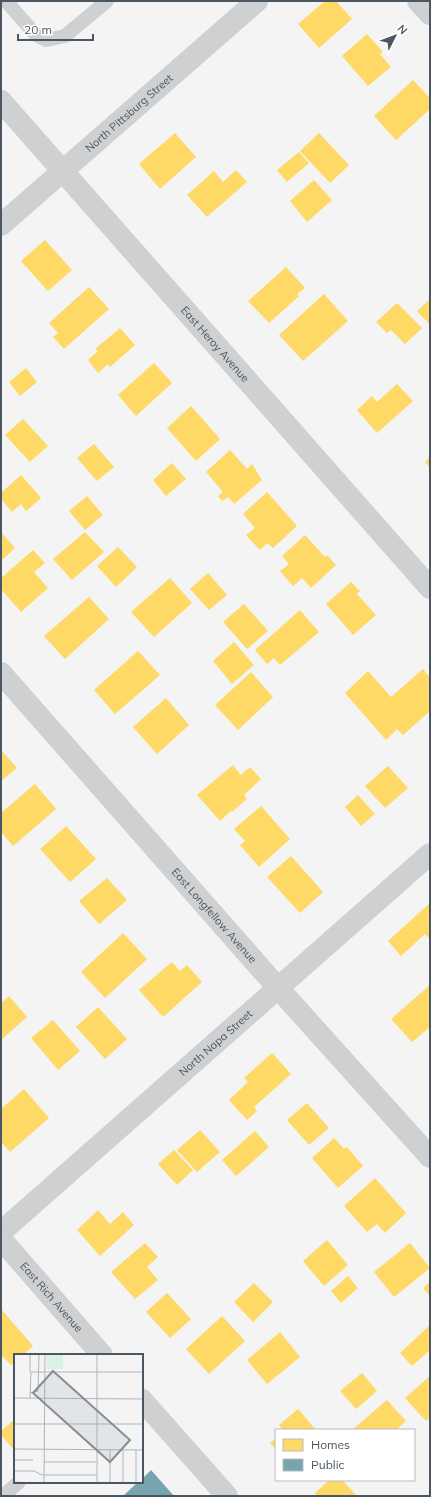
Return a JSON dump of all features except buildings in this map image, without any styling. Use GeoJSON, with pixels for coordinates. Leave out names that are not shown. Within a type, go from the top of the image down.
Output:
{"type":"FeatureCollection","features":[{"type":"Feature","properties":{"kind":"street","name":"North Pittsburg Street"},"geometry":{"type":"LineString","coordinates":[[1,225],[257,1]]}},
{"type":"Feature","properties":{"kind":"street"},"geometry":{"type":"LineString","coordinates":[[418,1],[430,14]]}},
{"type":"Feature","properties":{"kind":"street","name":"East Heroy Avenue"},"geometry":{"type":"LineString","coordinates":[[1,101],[64,170],[430,588]]}},
{"type":"Feature","properties":{"kind":"street","name":"East Longfellow Avenue"},"geometry":{"type":"LineString","coordinates":[[1,673],[278,988],[430,1157]]}},
{"type":"Feature","properties":{"kind":"street","name":"North Napa Street"},"geometry":{"type":"LineString","coordinates":[[1,1232],[430,854]]}},
{"type":"Feature","properties":{"kind":"street","name":"East Rich Avenue"},"geometry":{"type":"LineString","coordinates":[[1,1239],[101,1354]]}},
{"type":"Feature","properties":{"kind":"street"},"geometry":{"type":"LineString","coordinates":[[143,1401],[226,1496]]}},
{"type":"Feature","properties":{"kind":"lane"},"geometry":{"type":"LineString","coordinates":[[6,1],[36,35],[46,40],[65,36],[107,1]]}},
{"type":"Feature","properties":{"kind":"lane"},"geometry":{"type":"LineString","coordinates":[[3,1496],[17,1483]]}}]}
